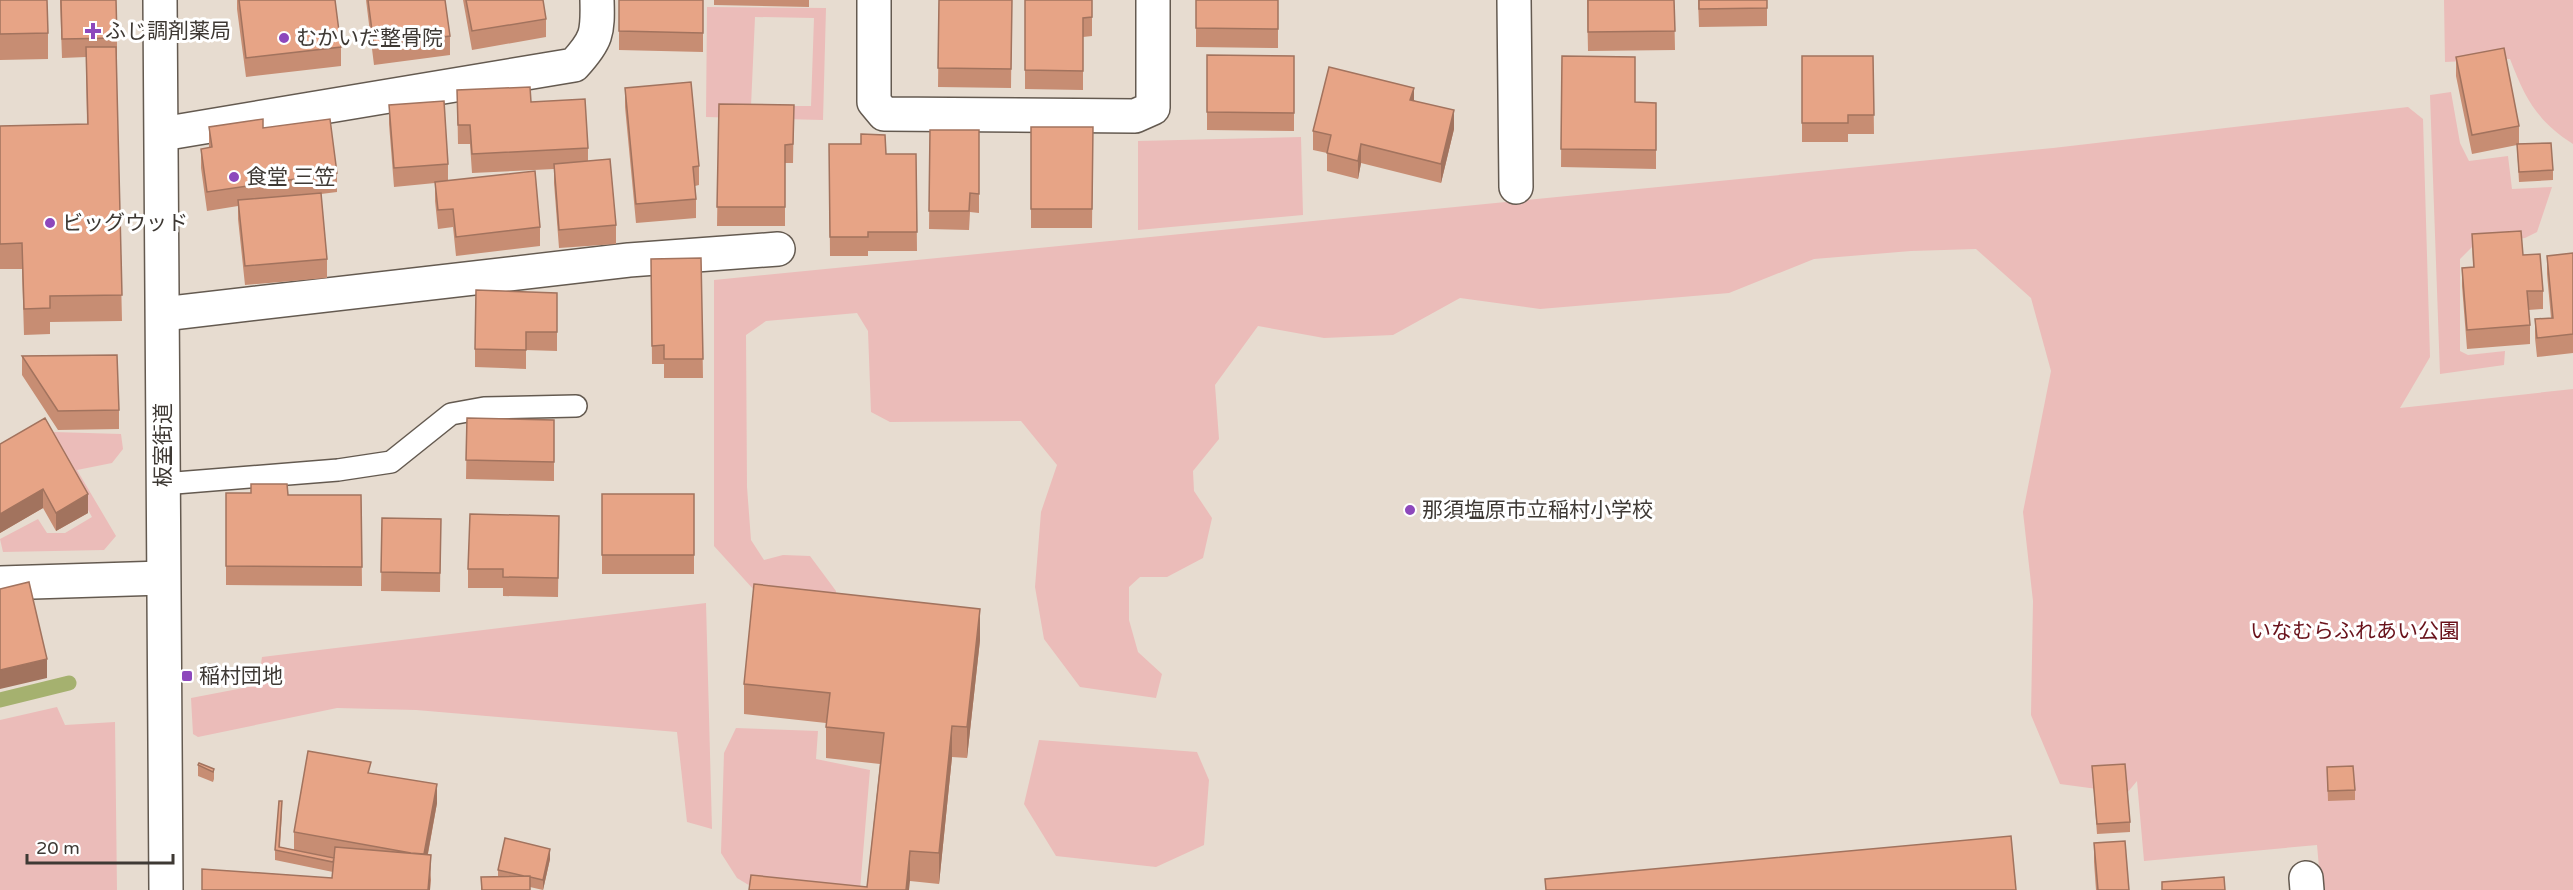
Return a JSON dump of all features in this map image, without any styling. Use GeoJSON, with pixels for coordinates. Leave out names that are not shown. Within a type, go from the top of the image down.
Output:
{"type":"FeatureCollection","features":[{"type":"Feature","properties":{"kind":"street","name":"板室街道"},"geometry":{"type":"LineString","coordinates":[[160,0],[166,890]]}},
{"type":"Feature","properties":{"kind":"street"},"geometry":{"type":"LineString","coordinates":[[162,134],[574,65],[588,50],[598,30],[597,0]]}},
{"type":"Feature","properties":{"kind":"street"},"geometry":{"type":"LineString","coordinates":[[874,0],[874,102],[884,114],[1135,116],[1153,108],[1153,0]]}},
{"type":"Feature","properties":{"kind":"street"},"geometry":{"type":"LineString","coordinates":[[1514,0],[1516,187]]}},
{"type":"Feature","properties":{"kind":"street"},"geometry":{"type":"LineString","coordinates":[[163,314],[617,262],[778,249]]}},
{"type":"Feature","properties":{"kind":"street"},"geometry":{"type":"LineString","coordinates":[[0,583],[163,578]]}},
{"type":"Feature","properties":{"kind":"lane"},"geometry":{"type":"LineString","coordinates":[[163,484],[338,470],[391,462],[451,414],[484,408],[576,406]]}},
{"type":"Feature","properties":{"kind":"green space"},"geometry":{"type":"Polygon","coordinates":[[[2444,0],[2573,0],[2573,144],[2550,126],[2533,107],[2510,59],[2445,62],[2444,0]]]}},
{"type":"Feature","properties":{"kind":"green space"},"geometry":{"type":"Polygon","coordinates":[[[707,7],[826,8],[823,120],[706,117],[707,7]],[[755,17],[751,106],[811,106],[814,18],[755,17]]]}},
{"type":"Feature","properties":{"kind":"green space"},"geometry":{"type":"Polygon","coordinates":[[[2451,92],[2460,143],[2469,161],[2508,156],[2512,189],[2552,187],[2537,232],[2525,238],[2475,244],[2460,259],[2460,351],[2468,355],[2505,351],[2504,365],[2440,374],[2430,95],[2451,92]]]}},
{"type":"Feature","properties":{"kind":"green space","name":"いなむらふれあい公園"},"geometry":{"type":"Polygon","coordinates":[[[2408,107],[2423,119],[2430,357],[2400,408],[2573,389],[2573,890],[2321,890],[2317,845],[2144,861],[2137,781],[2127,793],[2060,784],[2031,715],[2033,601],[2023,512],[2051,371],[2031,298],[1976,249],[1911,251],[1814,259],[1729,293],[1540,309],[1460,298],[1393,335],[1324,338],[1258,326],[1215,385],[1219,439],[1193,471],[1194,491],[1212,518],[1203,558],[1167,577],[1140,577],[1129,587],[1129,620],[1138,652],[1162,674],[1156,698],[1080,687],[1044,639],[1035,587],[1041,512],[1057,465],[1021,421],[890,422],[871,412],[868,331],[857,313],[766,321],[746,335],[747,487],[751,540],[764,560],[783,555],[810,556],[836,591],[836,612],[754,590],[714,546],[714,280],[2053,148],[2408,107]]]}},
{"type":"Feature","properties":{"kind":"green space"},"geometry":{"type":"Polygon","coordinates":[[[1301,137],[1303,215],[1138,230],[1138,141],[1301,137]]]}},
{"type":"Feature","properties":{"kind":"green space"},"geometry":{"type":"Polygon","coordinates":[[[54,432],[121,434],[123,449],[112,463],[77,470],[116,536],[104,550],[3,552],[0,539],[38,519],[47,533],[65,533],[92,517],[47,436],[54,432]]]}},
{"type":"Feature","properties":{"kind":"green space"},"geometry":{"type":"Polygon","coordinates":[[[706,603],[712,829],[687,822],[677,732],[416,710],[337,708],[198,737],[193,734],[191,698],[258,685],[262,657],[706,603]]]}},
{"type":"Feature","properties":{"kind":"green space"},"geometry":{"type":"Polygon","coordinates":[[[57,707],[65,725],[115,722],[117,890],[0,890],[0,720],[57,707]]]}},
{"type":"Feature","properties":{"kind":"green space"},"geometry":{"type":"Polygon","coordinates":[[[736,728],[818,731],[816,759],[870,770],[860,890],[757,890],[737,878],[721,853],[724,753],[736,728]]]}},
{"type":"Feature","properties":{"kind":"green space"},"geometry":{"type":"Polygon","coordinates":[[[1039,740],[1197,752],[1209,780],[1204,845],[1156,867],[1056,856],[1024,804],[1039,740]]]}},
{"type":"Feature","properties":{"kind":"building"},"geometry":{"type":"Polygon","coordinates":[[[0,0],[47,0],[48,33],[0,34],[0,0]]]}},
{"type":"Feature","properties":{"kind":"building"},"geometry":{"type":"Polygon","coordinates":[[[61,0],[116,0],[117,38],[62,39],[61,0]]]}},
{"type":"Feature","properties":{"kind":"building"},"geometry":{"type":"Polygon","coordinates":[[[239,0],[335,0],[341,47],[246,58],[239,0]]]}},
{"type":"Feature","properties":{"kind":"building"},"geometry":{"type":"Polygon","coordinates":[[[368,0],[445,0],[450,36],[374,46],[368,0]]]}},
{"type":"Feature","properties":{"kind":"building"},"geometry":{"type":"Polygon","coordinates":[[[466,0],[543,0],[546,19],[472,31],[466,0]]]}},
{"type":"Feature","properties":{"kind":"building"},"geometry":{"type":"Polygon","coordinates":[[[619,0],[703,0],[703,33],[619,31],[619,0]]]}},
{"type":"Feature","properties":{"kind":"building"},"geometry":{"type":"Polygon","coordinates":[[[939,0],[1012,0],[1011,69],[938,68],[939,0]]]}},
{"type":"Feature","properties":{"kind":"building"},"geometry":{"type":"Polygon","coordinates":[[[1025,0],[1092,0],[1092,17],[1083,18],[1083,71],[1025,70],[1025,0]]]}},
{"type":"Feature","properties":{"kind":"building"},"geometry":{"type":"Polygon","coordinates":[[[1196,0],[1278,0],[1278,29],[1196,28],[1196,0]]]}},
{"type":"Feature","properties":{"kind":"building"},"geometry":{"type":"Polygon","coordinates":[[[1588,0],[1674,0],[1675,31],[1588,32],[1588,0]]]}},
{"type":"Feature","properties":{"kind":"building"},"geometry":{"type":"Polygon","coordinates":[[[1699,0],[1767,0],[1767,8],[1699,9],[1699,0]]]}},
{"type":"Feature","properties":{"kind":"building"},"geometry":{"type":"Polygon","coordinates":[[[86,47],[116,47],[122,295],[50,296],[50,308],[24,309],[22,243],[0,244],[0,126],[88,124],[86,47]]]}},
{"type":"Feature","properties":{"kind":"building"},"geometry":{"type":"Polygon","coordinates":[[[2504,48],[2519,126],[2472,135],[2456,57],[2504,48]]]}},
{"type":"Feature","properties":{"kind":"building"},"geometry":{"type":"Polygon","coordinates":[[[1207,55],[1294,56],[1294,113],[1207,112],[1207,55]]]}},
{"type":"Feature","properties":{"kind":"building"},"geometry":{"type":"Polygon","coordinates":[[[1562,56],[1635,57],[1635,102],[1656,103],[1656,150],[1561,149],[1562,56]]]}},
{"type":"Feature","properties":{"kind":"building"},"geometry":{"type":"Polygon","coordinates":[[[1802,56],[1873,56],[1874,115],[1848,115],[1848,123],[1802,123],[1802,56]]]}},
{"type":"Feature","properties":{"kind":"building"},"geometry":{"type":"Polygon","coordinates":[[[1329,67],[1414,88],[1410,100],[1454,110],[1441,164],[1361,144],[1358,161],[1327,153],[1331,135],[1313,131],[1329,67]]]}},
{"type":"Feature","properties":{"kind":"building"},"geometry":{"type":"Polygon","coordinates":[[[691,82],[699,166],[693,167],[696,199],[636,204],[625,88],[691,82]]]}},
{"type":"Feature","properties":{"kind":"building"},"geometry":{"type":"Polygon","coordinates":[[[530,87],[531,102],[585,99],[588,148],[472,154],[470,125],[458,125],[457,90],[530,87]]]}},
{"type":"Feature","properties":{"kind":"building"},"geometry":{"type":"Polygon","coordinates":[[[444,101],[448,164],[394,168],[389,105],[444,101]]]}},
{"type":"Feature","properties":{"kind":"building"},"geometry":{"type":"Polygon","coordinates":[[[719,104],[794,105],[793,144],[785,145],[785,207],[717,207],[719,104]]]}},
{"type":"Feature","properties":{"kind":"building"},"geometry":{"type":"Polygon","coordinates":[[[263,119],[263,128],[330,119],[337,173],[207,192],[201,149],[212,147],[209,127],[263,119]]]}},
{"type":"Feature","properties":{"kind":"building"},"geometry":{"type":"Polygon","coordinates":[[[1031,127],[1093,127],[1092,209],[1031,209],[1031,127]]]}},
{"type":"Feature","properties":{"kind":"building"},"geometry":{"type":"Polygon","coordinates":[[[930,130],[979,130],[979,194],[970,193],[969,211],[929,211],[930,130]]]}},
{"type":"Feature","properties":{"kind":"building"},"geometry":{"type":"Polygon","coordinates":[[[861,134],[885,135],[886,154],[916,154],[917,232],[868,232],[868,237],[830,237],[829,144],[861,144],[861,134]]]}},
{"type":"Feature","properties":{"kind":"building"},"geometry":{"type":"Polygon","coordinates":[[[2551,143],[2553,170],[2519,172],[2517,144],[2551,143]]]}},
{"type":"Feature","properties":{"kind":"building"},"geometry":{"type":"Polygon","coordinates":[[[610,159],[616,225],[559,230],[554,164],[610,159]]]}},
{"type":"Feature","properties":{"kind":"building"},"geometry":{"type":"Polygon","coordinates":[[[535,171],[540,227],[456,237],[453,209],[438,210],[435,182],[535,171]]]}},
{"type":"Feature","properties":{"kind":"building"},"geometry":{"type":"Polygon","coordinates":[[[321,193],[327,259],[245,266],[238,200],[321,193]]]}},
{"type":"Feature","properties":{"kind":"building"},"geometry":{"type":"Polygon","coordinates":[[[2521,231],[2523,255],[2540,254],[2543,291],[2527,291],[2530,325],[2467,330],[2462,268],[2474,267],[2472,234],[2521,231]]]}},
{"type":"Feature","properties":{"kind":"building"},"geometry":{"type":"Polygon","coordinates":[[[2573,253],[2573,334],[2537,338],[2535,319],[2553,318],[2547,256],[2573,253]]]}},
{"type":"Feature","properties":{"kind":"building"},"geometry":{"type":"Polygon","coordinates":[[[701,258],[703,359],[664,359],[664,345],[652,346],[651,259],[701,258]]]}},
{"type":"Feature","properties":{"kind":"building"},"geometry":{"type":"Polygon","coordinates":[[[476,290],[557,293],[557,332],[526,332],[526,350],[475,349],[476,290]]]}},
{"type":"Feature","properties":{"kind":"building"},"geometry":{"type":"Polygon","coordinates":[[[117,355],[119,410],[58,411],[22,356],[117,355]]]}},
{"type":"Feature","properties":{"kind":"building"},"geometry":{"type":"Polygon","coordinates":[[[45,418],[88,494],[56,513],[43,489],[0,514],[0,444],[45,418]]]}},
{"type":"Feature","properties":{"kind":"building"},"geometry":{"type":"Polygon","coordinates":[[[467,418],[554,420],[554,462],[466,460],[467,418]]]}},
{"type":"Feature","properties":{"kind":"building"},"geometry":{"type":"Polygon","coordinates":[[[251,484],[287,484],[288,495],[361,495],[362,567],[226,566],[226,493],[251,493],[251,484]]]}},
{"type":"Feature","properties":{"kind":"building"},"geometry":{"type":"Polygon","coordinates":[[[602,494],[694,494],[694,555],[602,555],[602,494]]]}},
{"type":"Feature","properties":{"kind":"building"},"geometry":{"type":"Polygon","coordinates":[[[470,514],[559,516],[558,578],[503,577],[503,569],[468,569],[470,514]]]}},
{"type":"Feature","properties":{"kind":"building"},"geometry":{"type":"Polygon","coordinates":[[[382,518],[441,519],[440,573],[381,572],[382,518]]]}},
{"type":"Feature","properties":{"kind":"building"},"geometry":{"type":"Polygon","coordinates":[[[29,582],[47,659],[0,670],[0,589],[29,582]]]}},
{"type":"Feature","properties":{"kind":"building"},"geometry":{"type":"Polygon","coordinates":[[[754,584],[980,609],[967,727],[952,726],[939,853],[910,851],[906,890],[749,890],[751,875],[867,887],[884,733],[826,727],[830,693],[744,684],[754,584]]]}},
{"type":"Feature","properties":{"kind":"building"},"geometry":{"type":"Polygon","coordinates":[[[308,751],[371,762],[368,773],[437,784],[424,854],[294,832],[308,751]]]}},
{"type":"Feature","properties":{"kind":"building"},"geometry":{"type":"Polygon","coordinates":[[[199,763],[214,769],[213,772],[198,765],[199,763]]]}},
{"type":"Feature","properties":{"kind":"building"},"geometry":{"type":"Polygon","coordinates":[[[2125,764],[2130,822],[2097,824],[2092,766],[2125,764]]]}},
{"type":"Feature","properties":{"kind":"building"},"geometry":{"type":"Polygon","coordinates":[[[2353,766],[2355,790],[2328,791],[2327,767],[2353,766]]]}},
{"type":"Feature","properties":{"kind":"building"},"geometry":{"type":"Polygon","coordinates":[[[279,801],[282,801],[279,847],[334,858],[333,862],[275,850],[279,801]]]}},
{"type":"Feature","properties":{"kind":"building"},"geometry":{"type":"Polygon","coordinates":[[[2011,836],[2016,890],[1546,890],[1545,879],[2011,836]]]}},
{"type":"Feature","properties":{"kind":"building"},"geometry":{"type":"Polygon","coordinates":[[[505,838],[550,849],[543,880],[498,870],[505,838]]]}},
{"type":"Feature","properties":{"kind":"building"},"geometry":{"type":"Polygon","coordinates":[[[2125,841],[2129,890],[2098,890],[2094,843],[2125,841]]]}},
{"type":"Feature","properties":{"kind":"building"},"geometry":{"type":"Polygon","coordinates":[[[335,847],[431,855],[428,890],[202,890],[202,869],[332,878],[335,847]]]}},
{"type":"Feature","properties":{"kind":"building"},"geometry":{"type":"Polygon","coordinates":[[[530,876],[530,890],[482,890],[481,877],[530,876]]]}},
{"type":"Feature","properties":{"kind":"building"},"geometry":{"type":"Polygon","coordinates":[[[2224,877],[2225,890],[2162,890],[2162,882],[2224,877]]]}},
{"type":"Feature","properties":{"kind":"waterway"},"geometry":{"type":"LineString","coordinates":[[0,700],[69,683]]}},
{"type":"Feature","properties":{"kind":"place","name":"ふじ調剤薬局"},"geometry":{"type":"Point","coordinates":[93,31]}},
{"type":"Feature","properties":{"kind":"place","name":"むかいだ整骨院"},"geometry":{"type":"Point","coordinates":[284,38]}},
{"type":"Feature","properties":{"kind":"place","name":"食堂 三笠"},"geometry":{"type":"Point","coordinates":[234,177]}},
{"type":"Feature","properties":{"kind":"place","name":"ビッグウッド"},"geometry":{"type":"Point","coordinates":[50,223]}},
{"type":"Feature","properties":{"kind":"place","name":"那須塩原市立稲村小学校"},"geometry":{"type":"Point","coordinates":[1410,510]}},
{"type":"Feature","properties":{"kind":"place","name":"稲村団地"},"geometry":{"type":"Point","coordinates":[187,676]}}]}
